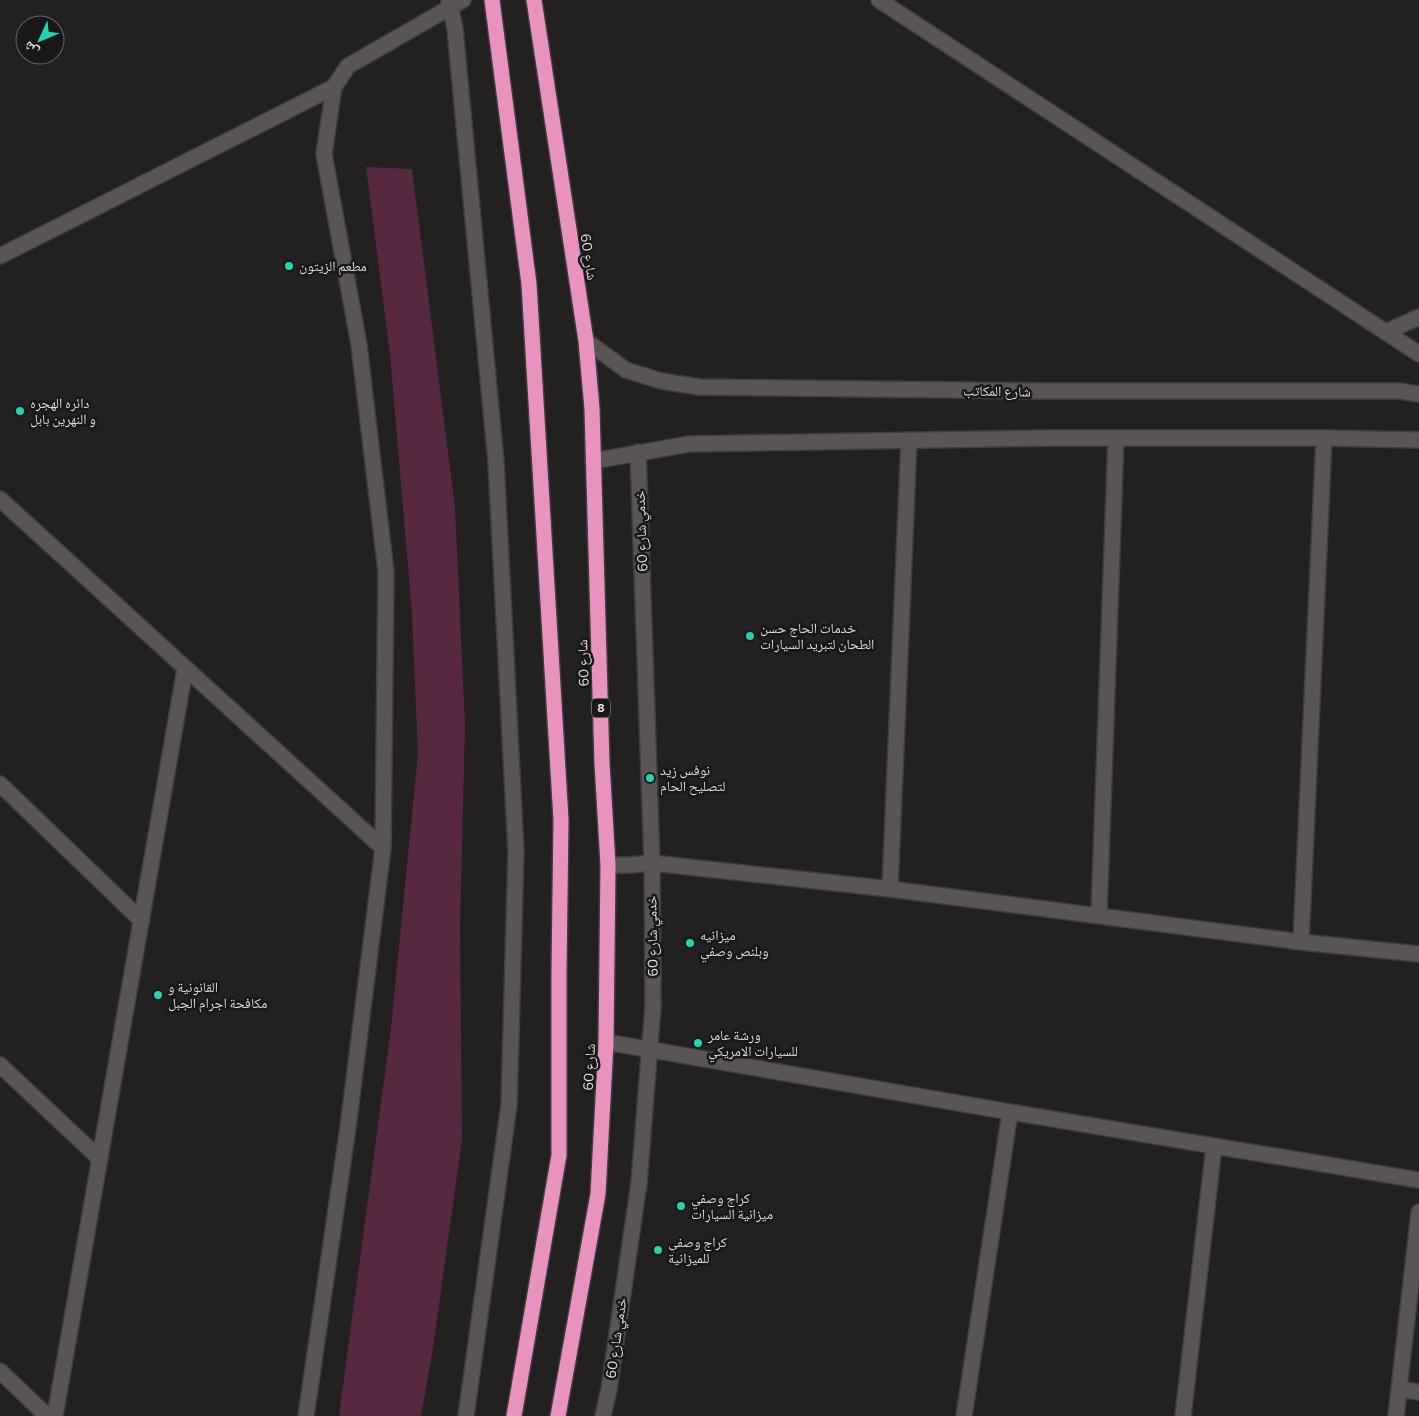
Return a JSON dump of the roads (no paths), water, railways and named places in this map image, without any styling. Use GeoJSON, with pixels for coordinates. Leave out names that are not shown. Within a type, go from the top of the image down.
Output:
{"type":"FeatureCollection","features":[{"type":"Feature","properties":{"kind":"highway","name":"شارع 60"},"geometry":{"type":"LineString","coordinates":[[492,0],[529,284],[561,820],[559,1155],[514,1416]]}},
{"type":"Feature","properties":{"kind":"highway","name":"شارع 60"},"geometry":{"type":"LineString","coordinates":[[534,0],[586,341],[592,409],[602,754],[608,865],[606,1042],[598,1194],[558,1416]]}},
{"type":"Feature","properties":{"kind":"street"},"geometry":{"type":"LineString","coordinates":[[878,0],[1419,354]]}},
{"type":"Feature","properties":{"kind":"street"},"geometry":{"type":"LineString","coordinates":[[306,1416],[348,1127],[382,848],[386,572],[359,344],[324,154],[334,87],[348,66],[454,3],[496,462],[516,852],[509,1105],[466,1416]]}},
{"type":"Feature","properties":{"kind":"street"},"geometry":{"type":"LineString","coordinates":[[0,256],[334,87]]}},
{"type":"Feature","properties":{"kind":"street"},"geometry":{"type":"LineString","coordinates":[[1386,332],[1419,317]]}},
{"type":"Feature","properties":{"kind":"street","name":"شارع المکاتب"},"geometry":{"type":"LineString","coordinates":[[586,341],[626,370],[661,382],[700,387],[1041,392],[1399,391],[1419,394]]}},
{"type":"Feature","properties":{"kind":"street"},"geometry":{"type":"LineString","coordinates":[[592,460],[689,444],[1116,438],[1419,440]]}},
{"type":"Feature","properties":{"kind":"street"},"geometry":{"type":"LineString","coordinates":[[1099,916],[1116,438]]}},
{"type":"Feature","properties":{"kind":"street"},"geometry":{"type":"LineString","coordinates":[[1301,942],[1324,438]]}},
{"type":"Feature","properties":{"kind":"street"},"geometry":{"type":"LineString","coordinates":[[890,889],[909,440]]}},
{"type":"Feature","properties":{"kind":"street","name":"خدمي شارع 60"},"geometry":{"type":"LineString","coordinates":[[604,1416],[639,1183],[653,1006],[652,863],[638,452]]}},
{"type":"Feature","properties":{"kind":"street"},"geometry":{"type":"LineString","coordinates":[[0,499],[382,848]]}},
{"type":"Feature","properties":{"kind":"street"},"geometry":{"type":"LineString","coordinates":[[55,1416],[186,669]]}},
{"type":"Feature","properties":{"kind":"street"},"geometry":{"type":"LineString","coordinates":[[0,784],[142,921]]}},
{"type":"Feature","properties":{"kind":"street"},"geometry":{"type":"LineString","coordinates":[[608,865],[652,863],[890,889],[1301,942],[1419,954]]}},
{"type":"Feature","properties":{"kind":"street"},"geometry":{"type":"LineString","coordinates":[[606,1042],[1419,1180]]}},
{"type":"Feature","properties":{"kind":"street"},"geometry":{"type":"LineString","coordinates":[[0,1065],[100,1159]]}},
{"type":"Feature","properties":{"kind":"street"},"geometry":{"type":"LineString","coordinates":[[964,1416],[1010,1112]]}},
{"type":"Feature","properties":{"kind":"street"},"geometry":{"type":"LineString","coordinates":[[1183,1416],[1214,1146]]}},
{"type":"Feature","properties":{"kind":"street"},"geometry":{"type":"LineString","coordinates":[[1396,1416],[1419,1212]]}},
{"type":"Feature","properties":{"kind":"street"},"geometry":{"type":"LineString","coordinates":[[0,1371],[47,1416]]}},
{"type":"Feature","properties":{"kind":"street"},"geometry":{"type":"LineString","coordinates":[[1399,1389],[1419,1392]]}},
{"type":"Feature","properties":{"kind":"place","name":"مطعم الزيتون"},"geometry":{"type":"Point","coordinates":[289,266]}},
{"type":"Feature","properties":{"kind":"place","name":"دائره الهجره و النهرين بابل"},"geometry":{"type":"Point","coordinates":[20,411]}},
{"type":"Feature","properties":{"kind":"place","name":"خدمات الحاج حسن الطحان لتبريد السيارات"},"geometry":{"type":"Point","coordinates":[750,636]}},
{"type":"Feature","properties":{"kind":"place","name":"نوفس زيد لتصليح الحام"},"geometry":{"type":"Point","coordinates":[650,778]}},
{"type":"Feature","properties":{"kind":"place","name":"ميزانيه وبلنص وصفي"},"geometry":{"type":"Point","coordinates":[690,943]}},
{"type":"Feature","properties":{"kind":"place","name":"القانونية و مكافحة اجرام الجبل"},"geometry":{"type":"Point","coordinates":[158,995]}},
{"type":"Feature","properties":{"kind":"place","name":"ورشة عامر للسيارات الامريكي"},"geometry":{"type":"Point","coordinates":[698,1043]}},
{"type":"Feature","properties":{"kind":"place","name":"كراج وصفي ميزانية السيارات"},"geometry":{"type":"Point","coordinates":[681,1206]}},
{"type":"Feature","properties":{"kind":"place","name":"كراج وصفي للميزانية"},"geometry":{"type":"Point","coordinates":[658,1250]}}]}
